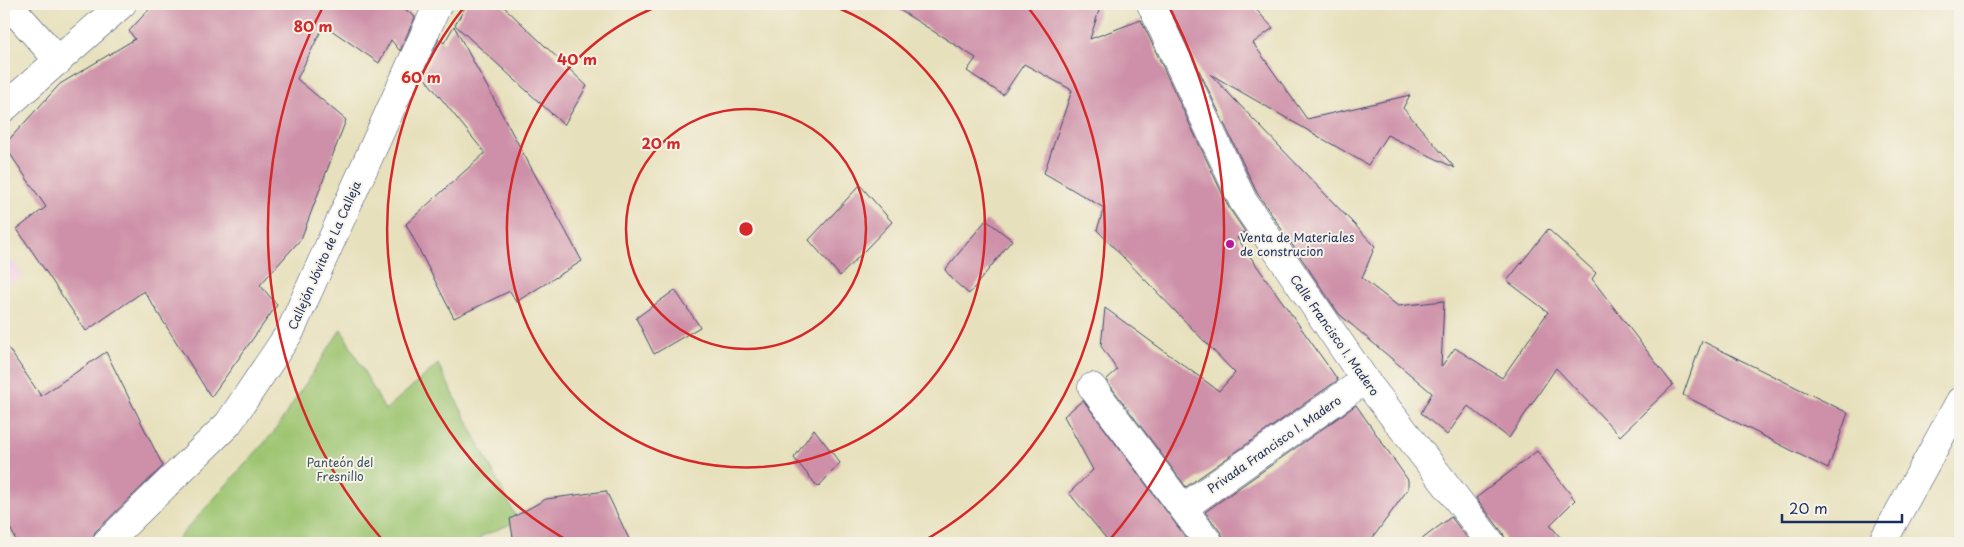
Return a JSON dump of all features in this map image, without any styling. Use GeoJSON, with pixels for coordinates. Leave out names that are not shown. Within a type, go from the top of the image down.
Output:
{"type":"FeatureCollection","features":[{"type":"Feature","properties":{"kind":"street"},"geometry":{"type":"LineString","coordinates":[[8,4],[60,61]]}},
{"type":"Feature","properties":{"kind":"street"},"geometry":{"type":"LineString","coordinates":[[4,108],[60,61],[122,4]]}},
{"type":"Feature","properties":{"kind":"street","name":"Callejón Jóvito de La Calleja"},"geometry":{"type":"LineString","coordinates":[[106,543],[228,424],[290,332],[438,4]]}},
{"type":"Feature","properties":{"kind":"street","name":"Calle Francisco I. Madero"},"geometry":{"type":"LineString","coordinates":[[1151,4],[1243,201],[1365,380],[1491,543]]}},
{"type":"Feature","properties":{"kind":"street","name":"Privada Francisco I. Madero"},"geometry":{"type":"LineString","coordinates":[[1183,508],[1365,380]]}},
{"type":"Feature","properties":{"kind":"street"},"geometry":{"type":"LineString","coordinates":[[1092,387],[1208,543]]}},
{"type":"Feature","properties":{"kind":"street"},"geometry":{"type":"LineString","coordinates":[[1882,543],[1960,401]]}},
{"type":"Feature","properties":{"kind":"shaded area"},"geometry":{"type":"Polygon","coordinates":[[[4,250],[23,276],[4,287],[4,250]]]}},
{"type":"Feature","properties":{"kind":"green space","name":"Panteón del Fresnillo"},"geometry":{"type":"Polygon","coordinates":[[[341,329],[385,410],[438,364],[518,521],[480,537],[484,543],[174,543],[274,432],[341,329]]]}},
{"type":"Feature","properties":{"kind":"building"},"geometry":{"type":"Polygon","coordinates":[[[154,4],[409,4],[406,10],[415,17],[400,51],[391,40],[379,63],[324,25],[297,79],[346,120],[301,239],[260,285],[277,305],[211,397],[144,291],[86,331],[17,229],[46,207],[4,145],[60,84],[135,39],[129,31],[154,4]]]}},
{"type":"Feature","properties":{"kind":"building"},"geometry":{"type":"Polygon","coordinates":[[[467,4],[501,4],[587,86],[564,125],[455,25],[467,4]]]}},
{"type":"Feature","properties":{"kind":"building"},"geometry":{"type":"Polygon","coordinates":[[[890,4],[1101,4],[1090,39],[1141,20],[1229,208],[1248,236],[1243,232],[1237,238],[1338,380],[1186,487],[1106,380],[1117,370],[1101,346],[1105,308],[1219,391],[1235,373],[1097,230],[1104,208],[1044,173],[1072,90],[1024,64],[1003,95],[967,71],[976,58],[890,4]]]}},
{"type":"Feature","properties":{"kind":"building"},"geometry":{"type":"Polygon","coordinates":[[[1183,4],[1251,4],[1273,28],[1253,43],[1307,119],[1410,95],[1403,108],[1455,168],[1387,135],[1368,165],[1210,74],[1375,246],[1362,278],[1398,306],[1444,301],[1441,367],[1455,348],[1502,378],[1548,312],[1507,281],[1548,229],[1596,273],[1592,279],[1673,385],[1620,436],[1556,368],[1509,438],[1468,406],[1447,435],[1421,413],[1432,393],[1339,314],[1257,193],[1170,9],[1183,4]]]}},
{"type":"Feature","properties":{"kind":"building"},"geometry":{"type":"Polygon","coordinates":[[[454,26],[582,261],[516,302],[510,291],[454,318],[406,224],[485,153],[423,76],[439,39],[444,43],[454,26]]]}},
{"type":"Feature","properties":{"kind":"building"},"geometry":{"type":"Polygon","coordinates":[[[860,185],[892,222],[840,276],[809,240],[860,185]]]}},
{"type":"Feature","properties":{"kind":"building"},"geometry":{"type":"Polygon","coordinates":[[[986,220],[1012,240],[969,294],[945,270],[986,220]]]}},
{"type":"Feature","properties":{"kind":"building"},"geometry":{"type":"Polygon","coordinates":[[[675,290],[700,327],[654,354],[636,318],[675,290]]]}},
{"type":"Feature","properties":{"kind":"building"},"geometry":{"type":"Polygon","coordinates":[[[1702,341],[1848,413],[1828,469],[1683,395],[1702,341]]]}},
{"type":"Feature","properties":{"kind":"building"},"geometry":{"type":"Polygon","coordinates":[[[4,342],[41,396],[106,352],[163,466],[95,532],[91,543],[17,543],[4,514],[4,342]]]}},
{"type":"Feature","properties":{"kind":"building"},"geometry":{"type":"Polygon","coordinates":[[[1083,400],[1190,543],[1110,543],[1069,493],[1093,470],[1064,416],[1083,400]]]}},
{"type":"Feature","properties":{"kind":"building"},"geometry":{"type":"Polygon","coordinates":[[[1356,405],[1408,480],[1408,489],[1369,543],[1224,543],[1222,534],[1205,512],[1356,405]]]}},
{"type":"Feature","properties":{"kind":"building"},"geometry":{"type":"Polygon","coordinates":[[[814,429],[840,463],[818,487],[794,458],[814,429]]]}},
{"type":"Feature","properties":{"kind":"building"},"geometry":{"type":"Polygon","coordinates":[[[1537,451],[1575,500],[1550,525],[1565,543],[1506,543],[1503,533],[1476,498],[1537,451]]]}},
{"type":"Feature","properties":{"kind":"building"},"geometry":{"type":"Polygon","coordinates":[[[606,491],[631,543],[514,543],[510,519],[546,499],[606,491]]]}},
{"type":"Feature","properties":{"kind":"building"},"geometry":{"type":"Polygon","coordinates":[[[1451,517],[1471,543],[1417,543],[1451,517]]]}},
{"type":"Feature","properties":{"kind":"place","name":"Venta de Materiales de construcion"},"geometry":{"type":"Point","coordinates":[1230,244]}}]}
